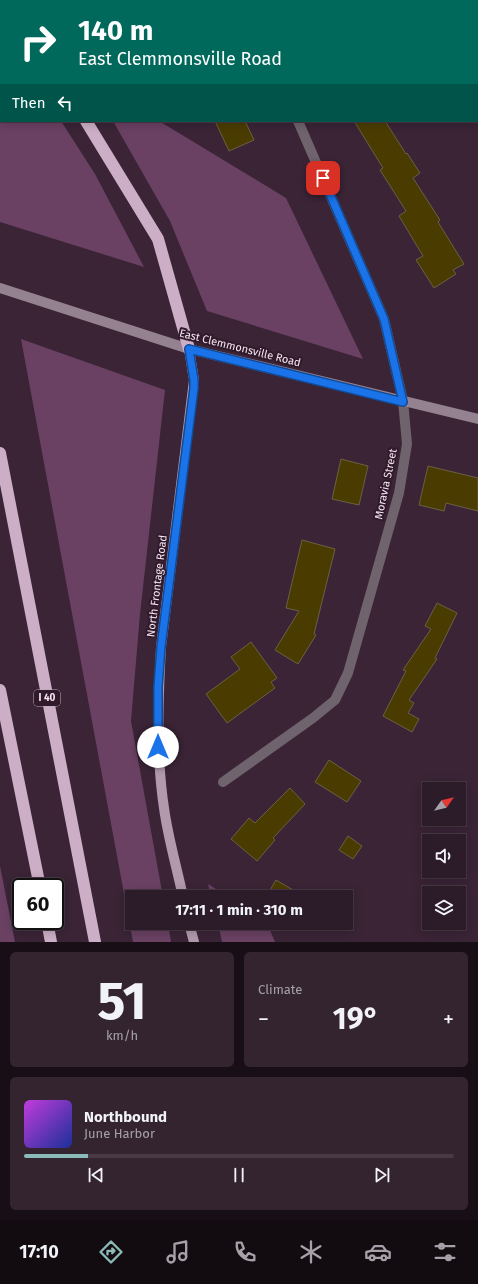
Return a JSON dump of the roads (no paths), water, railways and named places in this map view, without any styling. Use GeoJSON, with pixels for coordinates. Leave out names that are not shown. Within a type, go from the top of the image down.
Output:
{"type":"FeatureCollection","features":[{"type":"Feature","properties":{"kind":"highway"},"geometry":{"type":"LineString","coordinates":[[87,122],[158,239],[189,349]]}},
{"type":"Feature","properties":{"kind":"highway","name":"I 40"},"geometry":{"type":"LineString","coordinates":[[0,453],[95,942]]}},
{"type":"Feature","properties":{"kind":"highway"},"geometry":{"type":"LineString","coordinates":[[0,690],[38,878]]}},
{"type":"Feature","properties":{"kind":"highway"},"geometry":{"type":"LineString","coordinates":[[49,930],[51,942]]}},
{"type":"Feature","properties":{"kind":"main road","name":"East Clemmonsville Road"},"geometry":{"type":"LineString","coordinates":[[0,288],[189,349],[478,420]]}},
{"type":"Feature","properties":{"kind":"main road","name":"North Frontage Road"},"geometry":{"type":"LineString","coordinates":[[182,890],[164,808],[158,747],[158,687],[162,640],[194,388],[189,349]]}},
{"type":"Feature","properties":{"kind":"main road"},"geometry":{"type":"LineString","coordinates":[[191,930],[194,942]]}},
{"type":"Feature","properties":{"kind":"street","name":"Moravia Street"},"geometry":{"type":"LineString","coordinates":[[223,782],[313,718],[335,700],[348,673],[399,493],[407,444],[403,402],[384,319],[298,122]]}}]}
